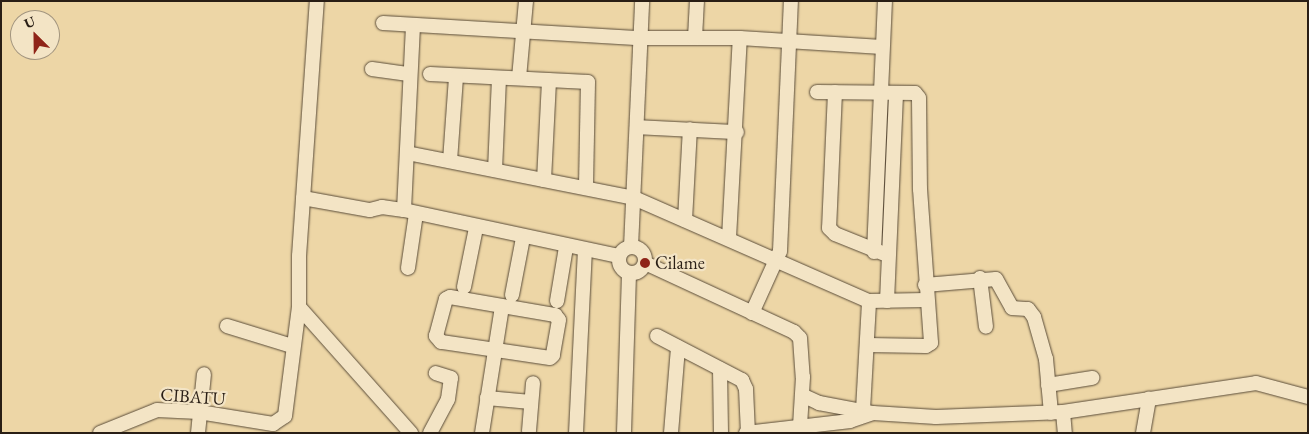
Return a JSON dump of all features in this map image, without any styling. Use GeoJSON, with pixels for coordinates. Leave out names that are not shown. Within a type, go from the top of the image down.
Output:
{"type":"FeatureCollection","features":[{"type":"Feature","properties":{"kind":"street"},"geometry":{"type":"LineString","coordinates":[[227,326],[292,346],[299,307],[303,193],[317,1]]}},
{"type":"Feature","properties":{"kind":"street"},"geometry":{"type":"LineString","coordinates":[[519,78],[526,1]]}},
{"type":"Feature","properties":{"kind":"street"},"geometry":{"type":"LineString","coordinates":[[631,247],[642,1]]}},
{"type":"Feature","properties":{"kind":"street"},"geometry":{"type":"LineString","coordinates":[[695,38],[697,1]]}},
{"type":"Feature","properties":{"kind":"street"},"geometry":{"type":"LineString","coordinates":[[752,313],[778,259],[792,1]]}},
{"type":"Feature","properties":{"kind":"street"},"geometry":{"type":"LineString","coordinates":[[885,1],[880,94],[881,253],[887,301]]}},
{"type":"Feature","properties":{"kind":"street"},"geometry":{"type":"LineString","coordinates":[[383,22],[641,38],[740,38],[882,46]]}},
{"type":"Feature","properties":{"kind":"street"},"geometry":{"type":"LineString","coordinates":[[408,268],[410,212],[407,153],[409,74],[413,25]]}},
{"type":"Feature","properties":{"kind":"street"},"geometry":{"type":"LineString","coordinates":[[729,238],[737,132],[740,38]]}},
{"type":"Feature","properties":{"kind":"street"},"geometry":{"type":"LineString","coordinates":[[372,69],[409,74]]}},
{"type":"Feature","properties":{"kind":"street"},"geometry":{"type":"LineString","coordinates":[[430,74],[456,77],[519,78],[590,83],[586,188]]}},
{"type":"Feature","properties":{"kind":"street"},"geometry":{"type":"LineString","coordinates":[[450,161],[456,77]]}},
{"type":"Feature","properties":{"kind":"street"},"geometry":{"type":"LineString","coordinates":[[495,170],[499,78]]}},
{"type":"Feature","properties":{"kind":"street"},"geometry":{"type":"LineString","coordinates":[[544,180],[549,80]]}},
{"type":"Feature","properties":{"kind":"street"},"geometry":{"type":"LineString","coordinates":[[817,92],[915,93],[919,98],[926,300],[930,345],[868,345]]}},
{"type":"Feature","properties":{"kind":"street"},"geometry":{"type":"LineString","coordinates":[[835,92],[829,228],[835,234],[881,253]]}},
{"type":"Feature","properties":{"kind":"street"},"geometry":{"type":"LineString","coordinates":[[881,253],[896,93]]}},
{"type":"Feature","properties":{"kind":"street"},"geometry":{"type":"LineString","coordinates":[[880,94],[895,110]]}},
{"type":"Feature","properties":{"kind":"street"},"geometry":{"type":"LineString","coordinates":[[637,127],[737,132]]}},
{"type":"Feature","properties":{"kind":"street"},"geometry":{"type":"LineString","coordinates":[[685,220],[690,129]]}},
{"type":"Feature","properties":{"kind":"street"},"geometry":{"type":"LineString","coordinates":[[407,153],[634,198],[778,259],[869,301],[926,300]]}},
{"type":"Feature","properties":{"kind":"street"},"geometry":{"type":"LineString","coordinates":[[303,193],[370,210],[382,207],[410,212],[585,251],[619,256],[631,247],[641,249],[645,264]]}},
{"type":"Feature","properties":{"kind":"street"},"geometry":{"type":"LineString","coordinates":[[464,287],[476,228]]}},
{"type":"Feature","properties":{"kind":"street"},"geometry":{"type":"LineString","coordinates":[[512,295],[523,238]]}},
{"type":"Feature","properties":{"kind":"street"},"geometry":{"type":"LineString","coordinates":[[556,301],[566,247]]}},
{"type":"Feature","properties":{"kind":"street"},"geometry":{"type":"LineString","coordinates":[[576,433],[585,251]]}},
{"type":"Feature","properties":{"kind":"street"},"geometry":{"type":"LineString","coordinates":[[619,256],[621,266],[629,273]]}},
{"type":"Feature","properties":{"kind":"street"},"geometry":{"type":"LineString","coordinates":[[629,273],[639,271],[645,264]]}},
{"type":"Feature","properties":{"kind":"street"},"geometry":{"type":"LineString","coordinates":[[645,264],[794,332],[800,338],[804,396],[800,426]]}},
{"type":"Feature","properties":{"kind":"street"},"geometry":{"type":"LineString","coordinates":[[624,433],[629,273]]}},
{"type":"Feature","properties":{"kind":"street"},"geometry":{"type":"LineString","coordinates":[[926,285],[980,278],[996,279],[1012,308],[1028,309],[1032,313],[1046,359],[1048,385],[1065,433]]}},
{"type":"Feature","properties":{"kind":"street"},"geometry":{"type":"LineString","coordinates":[[980,278],[986,327]]}},
{"type":"Feature","properties":{"kind":"street"},"geometry":{"type":"LineString","coordinates":[[450,297],[502,306],[555,315],[559,320],[553,355],[550,358],[438,340],[446,299],[450,297]]}},
{"type":"Feature","properties":{"kind":"street"},"geometry":{"type":"LineString","coordinates":[[868,412],[869,301]]}},
{"type":"Feature","properties":{"kind":"street"},"geometry":{"type":"LineString","coordinates":[[482,433],[502,306]]}},
{"type":"Feature","properties":{"kind":"street"},"geometry":{"type":"LineString","coordinates":[[299,307],[411,433]]}},
{"type":"Feature","properties":{"kind":"street"},"geometry":{"type":"LineString","coordinates":[[657,336],[745,384],[747,433],[850,421],[868,412]]}},
{"type":"Feature","properties":{"kind":"street","name":"CIBATU"},"geometry":{"type":"LineString","coordinates":[[100,433],[157,410],[199,412],[273,424],[284,416],[292,346]]}},
{"type":"Feature","properties":{"kind":"street"},"geometry":{"type":"LineString","coordinates":[[671,433],[675,353],[678,347]]}},
{"type":"Feature","properties":{"kind":"street"},"geometry":{"type":"LineString","coordinates":[[720,369],[720,433]]}},
{"type":"Feature","properties":{"kind":"street"},"geometry":{"type":"LineString","coordinates":[[430,433],[448,399],[451,378],[436,373]]}},
{"type":"Feature","properties":{"kind":"street"},"geometry":{"type":"LineString","coordinates":[[198,433],[204,374]]}},
{"type":"Feature","properties":{"kind":"street"},"geometry":{"type":"LineString","coordinates":[[1048,385],[1092,378]]}},
{"type":"Feature","properties":{"kind":"street"},"geometry":{"type":"LineString","coordinates":[[529,431],[532,383]]}},
{"type":"Feature","properties":{"kind":"street"},"geometry":{"type":"LineString","coordinates":[[804,396],[819,403],[868,412],[944,417],[1057,413],[1256,383],[1308,397]]}},
{"type":"Feature","properties":{"kind":"street"},"geometry":{"type":"LineString","coordinates":[[487,398],[531,402]]}},
{"type":"Feature","properties":{"kind":"street"},"geometry":{"type":"LineString","coordinates":[[1143,433],[1148,399]]}},
{"type":"Feature","properties":{"kind":"place","name":"Cilame"},"geometry":{"type":"Point","coordinates":[645,263]}}]}
